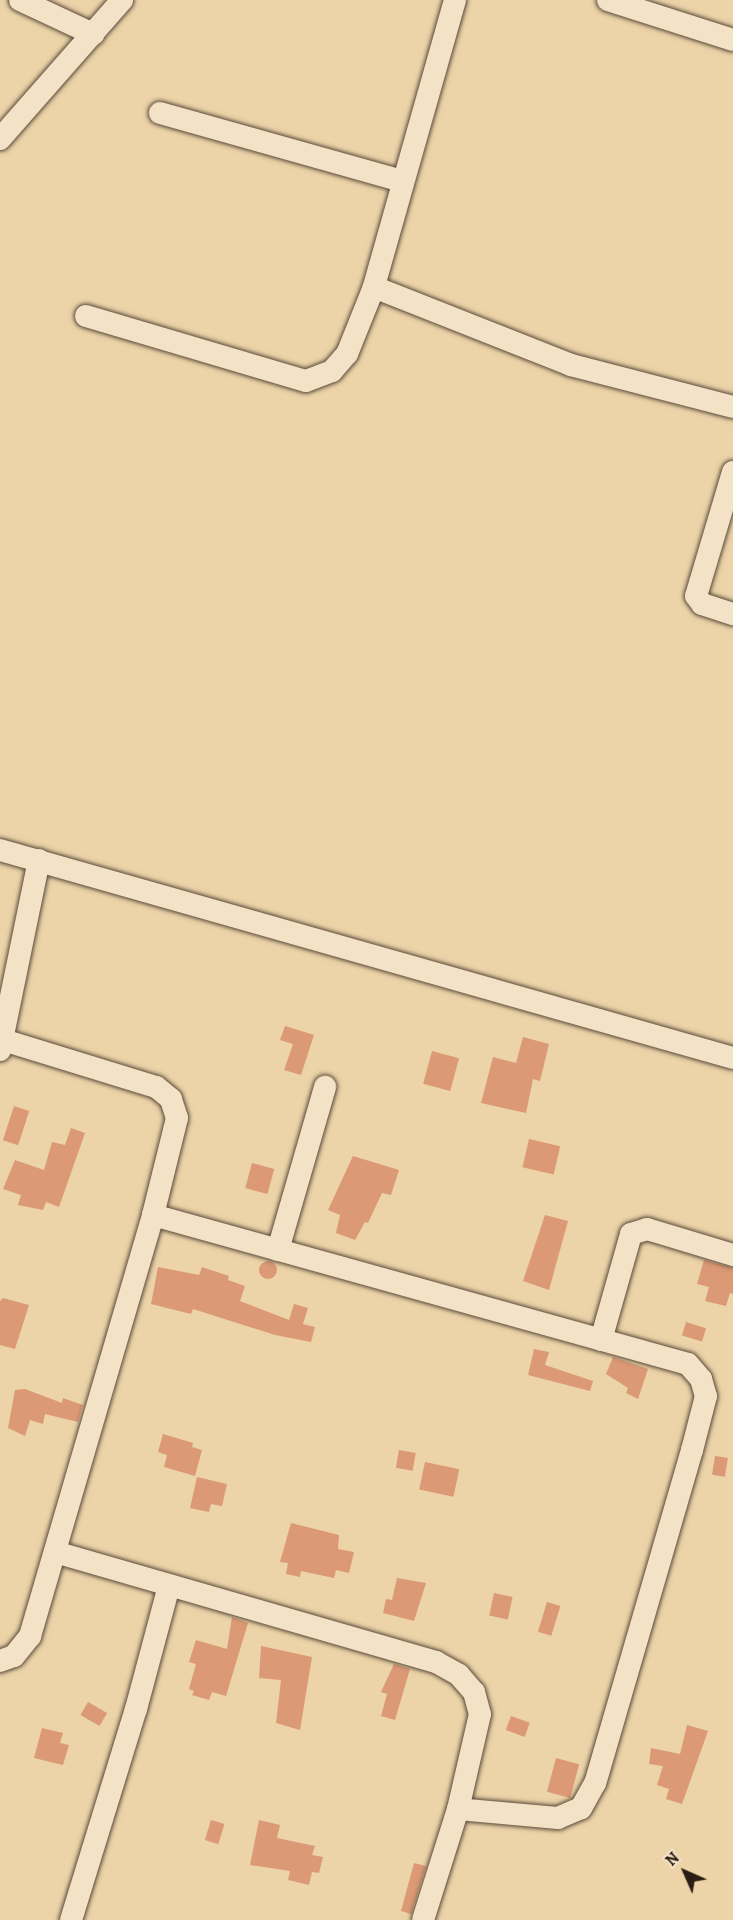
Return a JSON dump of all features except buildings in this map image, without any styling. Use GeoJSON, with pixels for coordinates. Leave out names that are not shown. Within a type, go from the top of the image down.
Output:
{"type":"FeatureCollection","features":[{"type":"Feature","properties":{"kind":"street"},"geometry":{"type":"LineString","coordinates":[[20,0],[93,34]]}},
{"type":"Feature","properties":{"kind":"street"},"geometry":{"type":"LineString","coordinates":[[0,139],[122,0]]}},
{"type":"Feature","properties":{"kind":"street"},"geometry":{"type":"LineString","coordinates":[[86,316],[306,381],[332,371],[347,354],[374,286],[456,0]]}},
{"type":"Feature","properties":{"kind":"street"},"geometry":{"type":"LineString","coordinates":[[608,0],[733,40]]}},
{"type":"Feature","properties":{"kind":"street"},"geometry":{"type":"LineString","coordinates":[[160,113],[402,182]]}},
{"type":"Feature","properties":{"kind":"street"},"geometry":{"type":"LineString","coordinates":[[374,286],[571,365],[733,407]]}},
{"type":"Feature","properties":{"kind":"street"},"geometry":{"type":"LineString","coordinates":[[733,472],[696,596],[702,604],[733,614]]}},
{"type":"Feature","properties":{"kind":"street"},"geometry":{"type":"LineString","coordinates":[[0,850],[733,1058]]}},
{"type":"Feature","properties":{"kind":"street"},"geometry":{"type":"LineString","coordinates":[[0,1661],[14,1656],[30,1636],[153,1215],[177,1118],[171,1099],[156,1087],[1,1045],[39,860]]}},
{"type":"Feature","properties":{"kind":"street"},"geometry":{"type":"LineString","coordinates":[[278,1250],[325,1087]]}},
{"type":"Feature","properties":{"kind":"street"},"geometry":{"type":"LineString","coordinates":[[153,1215],[688,1364],[701,1379],[706,1396],[596,1783],[581,1808],[558,1818],[458,1809]]}},
{"type":"Feature","properties":{"kind":"street"},"geometry":{"type":"LineString","coordinates":[[601,1340],[631,1234],[647,1229],[733,1255]]}},
{"type":"Feature","properties":{"kind":"street"},"geometry":{"type":"LineString","coordinates":[[55,1552],[436,1662],[459,1675],[474,1692],[480,1713],[458,1809],[423,1920]]}},
{"type":"Feature","properties":{"kind":"street"},"geometry":{"type":"LineString","coordinates":[[71,1920],[136,1709],[169,1586]]}}]}
